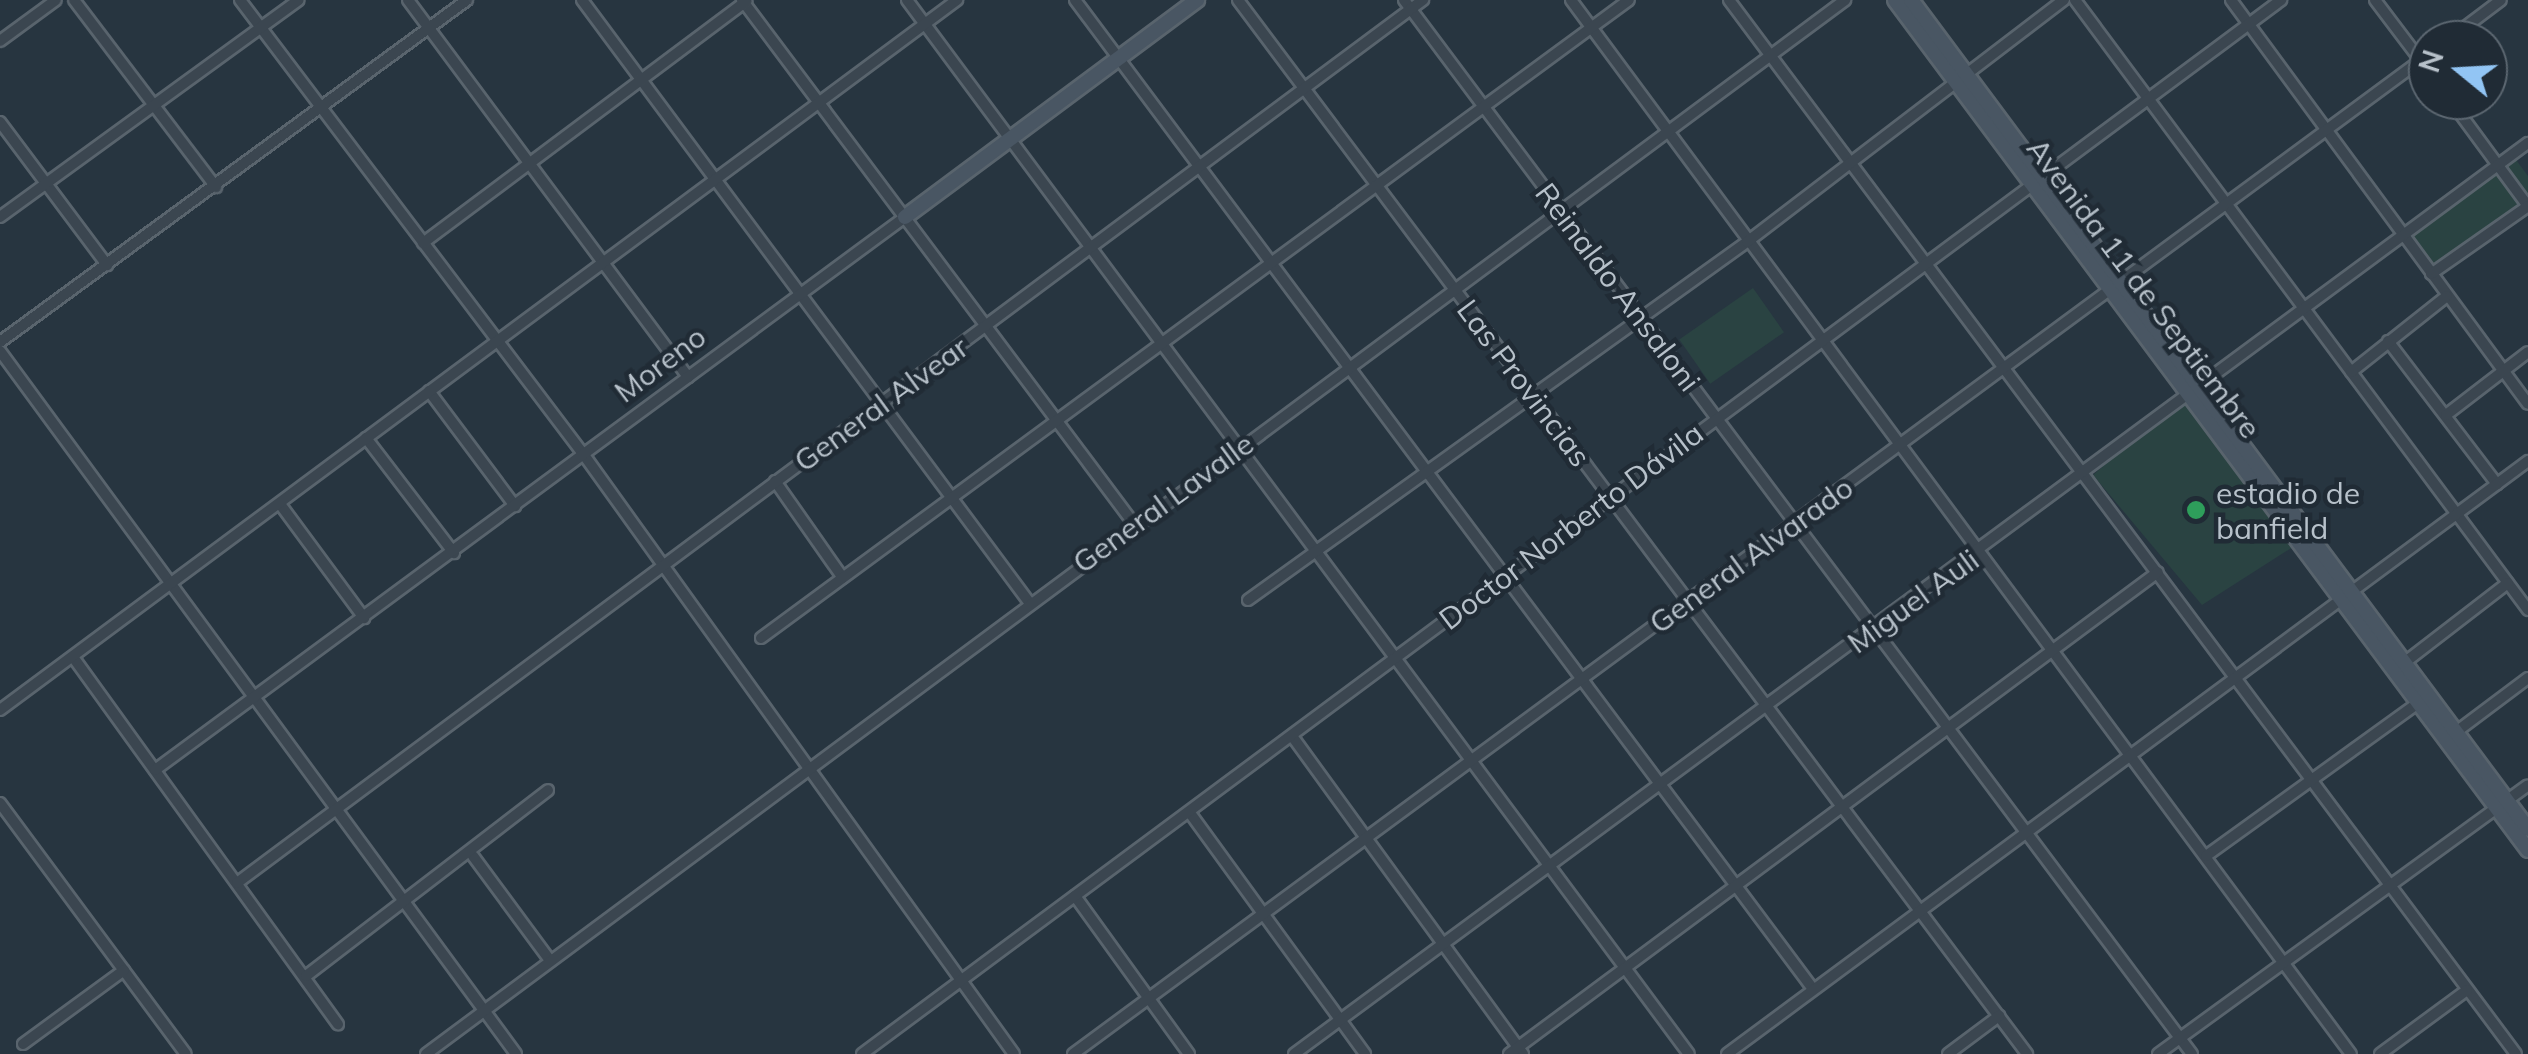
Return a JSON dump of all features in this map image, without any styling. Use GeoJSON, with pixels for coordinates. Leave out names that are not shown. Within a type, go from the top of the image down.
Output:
{"type":"FeatureCollection","features":[{"type":"Feature","properties":{"kind":"main road","name":"Moreno"},"geometry":{"type":"LineString","coordinates":[[905,217],[1196,0]]}},
{"type":"Feature","properties":{"kind":"main road","name":"Avenida 11 de Septiembre"},"geometry":{"type":"LineString","coordinates":[[1895,0],[1959,76],[2502,804],[2528,829]]}},
{"type":"Feature","properties":{"kind":"main road","name":"Avenida 11 de Septiembre"},"geometry":{"type":"LineString","coordinates":[[1910,0],[1959,76]]}},
{"type":"Feature","properties":{"kind":"main road","name":"Avenida 11 de Septiembre"},"geometry":{"type":"LineString","coordinates":[[2346,596],[2404,663],[2423,700],[2456,732],[2528,850]]}},
{"type":"Feature","properties":{"kind":"street"},"geometry":{"type":"LineString","coordinates":[[0,42],[56,0]]}},
{"type":"Feature","properties":{"kind":"street"},"geometry":{"type":"LineString","coordinates":[[74,0],[216,187]]}},
{"type":"Feature","properties":{"kind":"street"},"geometry":{"type":"LineString","coordinates":[[240,0],[584,455],[803,769],[1014,1054]]}},
{"type":"Feature","properties":{"kind":"street"},"geometry":{"type":"LineString","coordinates":[[0,217],[299,0]]}},
{"type":"Feature","properties":{"kind":"street"},"geometry":{"type":"LineString","coordinates":[[408,0],[688,377]]}},
{"type":"Feature","properties":{"kind":"street"},"geometry":{"type":"LineString","coordinates":[[0,342],[324,110],[467,0]]}},
{"type":"Feature","properties":{"kind":"street"},"geometry":{"type":"LineString","coordinates":[[582,0],[1029,602]]}},
{"type":"Feature","properties":{"kind":"street"},"geometry":{"type":"LineString","coordinates":[[907,0],[1688,1054]]}},
{"type":"Feature","properties":{"kind":"street"},"geometry":{"type":"LineString","coordinates":[[0,710],[957,0]]}},
{"type":"Feature","properties":{"kind":"street"},"geometry":{"type":"LineString","coordinates":[[1076,0],[1276,260],[1666,785],[1813,990]]}},
{"type":"Feature","properties":{"kind":"street","name":"Las Provincias"},"geometry":{"type":"LineString","coordinates":[[1238,0],[2027,1054]]}},
{"type":"Feature","properties":{"kind":"street","name":"General Alvear"},"geometry":{"type":"LineString","coordinates":[[237,883],[775,481],[1206,166],[1407,5],[1423,0]]}},
{"type":"Feature","properties":{"kind":"street"},"geometry":{"type":"LineString","coordinates":[[1571,0],[1821,344],[2054,658],[2131,754],[2351,1054]]}},
{"type":"Feature","properties":{"kind":"street"},"geometry":{"type":"LineString","coordinates":[[760,638],[1629,0]]}},
{"type":"Feature","properties":{"kind":"street"},"geometry":{"type":"LineString","coordinates":[[1729,0],[1846,162],[2005,366],[2516,1054]]}},
{"type":"Feature","properties":{"kind":"street","name":"General Lavalle"},"geometry":{"type":"LineString","coordinates":[[426,1054],[803,769],[1845,0]]}},
{"type":"Feature","properties":{"kind":"street"},"geometry":{"type":"LineString","coordinates":[[1248,600],[1530,391],[1746,242],[1959,76],[2064,0]]}},
{"type":"Feature","properties":{"kind":"street"},"geometry":{"type":"LineString","coordinates":[[2076,0],[2528,610]]}},
{"type":"Feature","properties":{"kind":"street"},"geometry":{"type":"LineString","coordinates":[[2231,0],[2528,404]]}},
{"type":"Feature","properties":{"kind":"street","name":"Doctor Norberto Dávila"},"geometry":{"type":"LineString","coordinates":[[862,1054],[1716,417],[1928,267],[2281,0]]}},
{"type":"Feature","properties":{"kind":"street"},"geometry":{"type":"LineString","coordinates":[[2375,0],[2408,40]]}},
{"type":"Feature","properties":{"kind":"street"},"geometry":{"type":"LineString","coordinates":[[2474,20],[2501,0]]}},
{"type":"Feature","properties":{"kind":"street"},"geometry":{"type":"LineString","coordinates":[[423,243],[745,1],[1134,524]]}},
{"type":"Feature","properties":{"kind":"street","name":"Reinaldo Ansaloni"},"geometry":{"type":"LineString","coordinates":[[1407,5],[2192,1054]]}},
{"type":"Feature","properties":{"kind":"street","name":"General Alvarado"},"geometry":{"type":"LineString","coordinates":[[1073,1054],[2327,129],[2408,74]]}},
{"type":"Feature","properties":{"kind":"street"},"geometry":{"type":"LineString","coordinates":[[2431,274],[2528,206],[2465,120]]}},
{"type":"Feature","properties":{"kind":"street"},"geometry":{"type":"LineString","coordinates":[[0,122],[106,265]]}},
{"type":"Feature","properties":{"kind":"street","name":"Miguel Auli"},"geometry":{"type":"LineString","coordinates":[[1294,1054],[1666,785],[1978,554],[2193,388],[2528,143]]}},
{"type":"Feature","properties":{"kind":"street","name":"Moreno"},"geometry":{"type":"LineString","coordinates":[[156,770],[905,217]]}},
{"type":"Feature","properties":{"kind":"street"},"geometry":{"type":"LineString","coordinates":[[2351,372],[2446,296]]}},
{"type":"Feature","properties":{"kind":"street"},"geometry":{"type":"LineString","coordinates":[[2388,342],[2498,484]]}},
{"type":"Feature","properties":{"kind":"street"},"geometry":{"type":"LineString","coordinates":[[0,351],[516,1054]]}},
{"type":"Feature","properties":{"kind":"street"},"geometry":{"type":"LineString","coordinates":[[2446,415],[2528,352]]}},
{"type":"Feature","properties":{"kind":"street"},"geometry":{"type":"LineString","coordinates":[[428,391],[515,506]]}},
{"type":"Feature","properties":{"kind":"street"},"geometry":{"type":"LineString","coordinates":[[366,438],[454,553]]}},
{"type":"Feature","properties":{"kind":"street"},"geometry":{"type":"LineString","coordinates":[[1727,1054],[2528,461]]}},
{"type":"Feature","properties":{"kind":"street"},"geometry":{"type":"LineString","coordinates":[[775,481],[843,578]]}},
{"type":"Feature","properties":{"kind":"street"},"geometry":{"type":"LineString","coordinates":[[280,504],[364,618]]}},
{"type":"Feature","properties":{"kind":"street"},"geometry":{"type":"LineString","coordinates":[[1292,736],[1517,1052],[1625,967],[2054,658],[2158,572]]}},
{"type":"Feature","properties":{"kind":"street"},"geometry":{"type":"LineString","coordinates":[[2404,663],[2508,583]]}},
{"type":"Feature","properties":{"kind":"street"},"geometry":{"type":"LineString","coordinates":[[73,657],[338,1024]]}},
{"type":"Feature","properties":{"kind":"street"},"geometry":{"type":"LineString","coordinates":[[2456,732],[2528,678]]}},
{"type":"Feature","properties":{"kind":"street"},"geometry":{"type":"LineString","coordinates":[[2206,856],[2423,700]]}},
{"type":"Feature","properties":{"kind":"street"},"geometry":{"type":"LineString","coordinates":[[2158,1054],[2528,786]]}},
{"type":"Feature","properties":{"kind":"street"},"geometry":{"type":"LineString","coordinates":[[306,976],[473,856],[477,841],[548,790]]}},
{"type":"Feature","properties":{"kind":"street"},"geometry":{"type":"LineString","coordinates":[[0,802],[186,1054]]}},
{"type":"Feature","properties":{"kind":"street"},"geometry":{"type":"LineString","coordinates":[[1190,813],[1364,1054]]}},
{"type":"Feature","properties":{"kind":"street"},"geometry":{"type":"LineString","coordinates":[[473,856],[549,959]]}},
{"type":"Feature","properties":{"kind":"street"},"geometry":{"type":"LineString","coordinates":[[1075,896],[1188,1054]]}},
{"type":"Feature","properties":{"kind":"street"},"geometry":{"type":"LineString","coordinates":[[23,1044],[124,970]]}},
{"type":"Feature","properties":{"kind":"street"},"geometry":{"type":"LineString","coordinates":[[2380,1054],[2467,990]]}},
{"type":"Feature","properties":{"kind":"street"},"geometry":{"type":"LineString","coordinates":[[1948,1054],[1999,1016]]}},
{"type":"Feature","properties":{"kind":"green space"},"geometry":{"type":"Polygon","coordinates":[[[2514,157],[2528,176],[2528,201],[2432,271],[2405,239],[2514,157]]]}},
{"type":"Feature","properties":{"kind":"green space"},"geometry":{"type":"Polygon","coordinates":[[[1753,288],[1784,332],[1710,384],[1679,340],[1753,288]]]}},
{"type":"Feature","properties":{"kind":"green space","name":"estadio de banfield"},"geometry":{"type":"Polygon","coordinates":[[[2183,396],[2296,545],[2202,605],[2093,475],[2183,396]]]}},
{"type":"Feature","properties":{"kind":"place","name":"estadio de banfield"},"geometry":{"type":"Point","coordinates":[2196,510]}}]}
